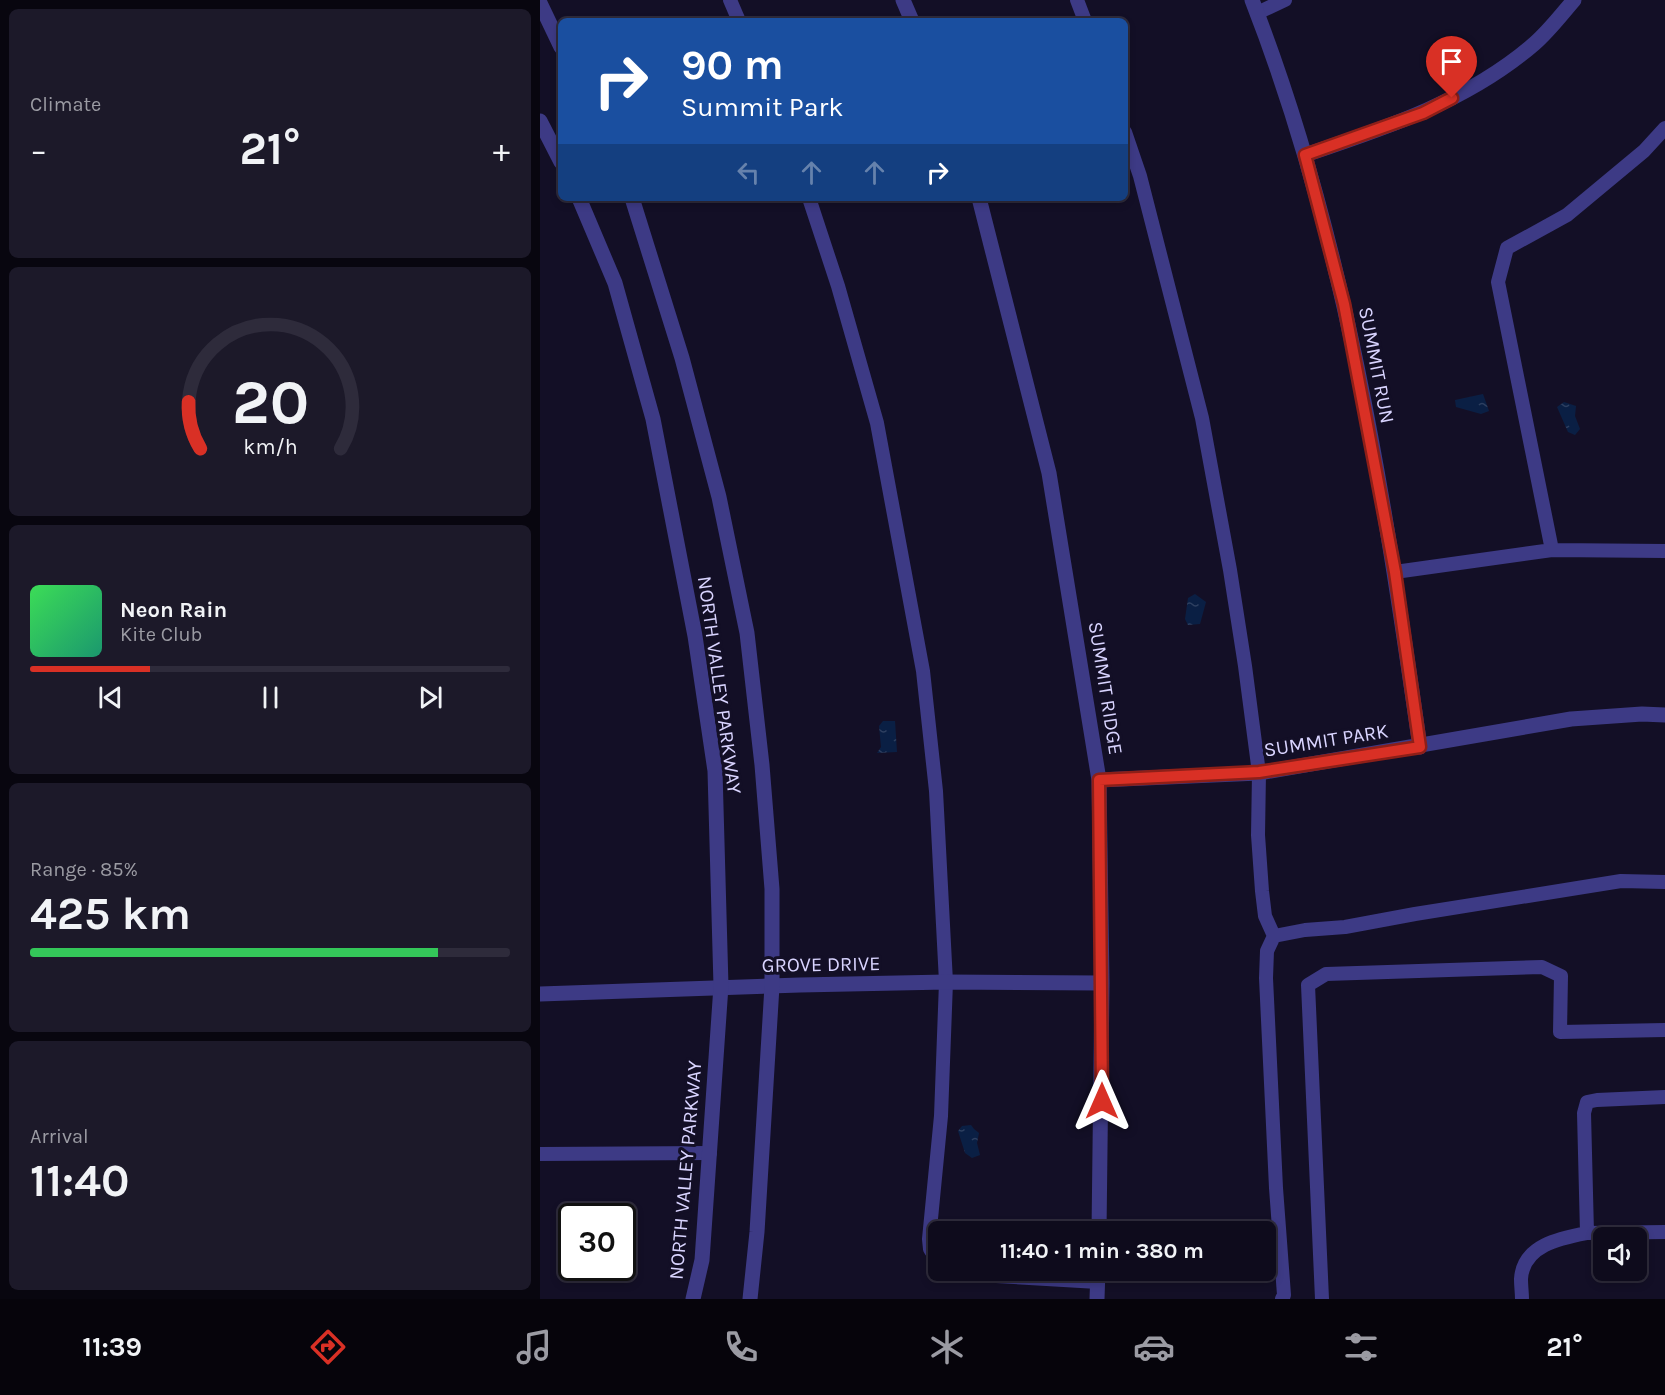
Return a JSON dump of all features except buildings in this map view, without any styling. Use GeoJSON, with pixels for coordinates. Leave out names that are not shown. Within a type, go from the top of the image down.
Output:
{"type":"FeatureCollection","features":[{"type":"Feature","properties":{"kind":"street"},"geometry":{"type":"LineString","coordinates":[[903,0],[911,18]]}},
{"type":"Feature","properties":{"kind":"street"},"geometry":{"type":"LineString","coordinates":[[1305,155],[1423,113],[1467,91],[1535,43],[1574,0]]}},
{"type":"Feature","properties":{"kind":"street"},"geometry":{"type":"LineString","coordinates":[[540,3],[558,41]]}},
{"type":"Feature","properties":{"kind":"street","name":"SUMMIT RUN"},"geometry":{"type":"LineString","coordinates":[[1254,6],[1305,155],[1344,304],[1395,572],[1420,747]]}},
{"type":"Feature","properties":{"kind":"street"},"geometry":{"type":"LineString","coordinates":[[540,121],[558,156]]}},
{"type":"Feature","properties":{"kind":"street","name":"NORTH VALLEY PARKWAY"},"geometry":{"type":"LineString","coordinates":[[580,201],[615,283],[653,419],[695,636],[715,771],[721,986],[702,1260],[693,1299]]}},
{"type":"Feature","properties":{"kind":"street","name":"NORTH VALLEY PARKWAY"},"geometry":{"type":"LineString","coordinates":[[633,201],[682,358],[716,486],[747,633],[762,765],[771,878],[772,986],[757,1232],[750,1299]]}},
{"type":"Feature","properties":{"kind":"street","name":"SUMMIT RIDGE"},"geometry":{"type":"LineString","coordinates":[[980,201],[1049,473],[1099,780],[1102,983],[1099,1221]]}},
{"type":"Feature","properties":{"kind":"street","name":"SUMMIT PARK"},"geometry":{"type":"LineString","coordinates":[[1099,780],[1259,772],[1420,747],[1571,719],[1642,714],[1665,715]]}},
{"type":"Feature","properties":{"kind":"street","name":"GROVE DRIVE"},"geometry":{"type":"LineString","coordinates":[[540,990],[946,982],[1102,983]]}},
{"type":"Feature","properties":{"kind":"street"},"geometry":{"type":"LineString","coordinates":[[1097,1299],[1098,1281]]}},
{"type":"Feature","properties":{"kind":"lane"},"geometry":{"type":"LineString","coordinates":[[730,0],[738,18]]}},
{"type":"Feature","properties":{"kind":"lane"},"geometry":{"type":"LineString","coordinates":[[1077,0],[1084,18]]}},
{"type":"Feature","properties":{"kind":"lane"},"geometry":{"type":"LineString","coordinates":[[1254,6],[1285,0]]}},
{"type":"Feature","properties":{"kind":"lane"},"geometry":{"type":"LineString","coordinates":[[1552,550],[1498,282],[1507,248],[1567,215],[1644,151],[1665,128]]}},
{"type":"Feature","properties":{"kind":"lane"},"geometry":{"type":"LineString","coordinates":[[1128,141],[1140,176],[1202,418],[1230,570],[1259,772],[1258,835],[1262,891],[1265,916],[1274,936],[1267,951],[1266,978],[1284,1295],[1282,1299]]}},
{"type":"Feature","properties":{"kind":"lane"},"geometry":{"type":"LineString","coordinates":[[810,201],[838,286],[877,423],[920,649],[936,791],[946,982],[941,1116],[932,1221]]}},
{"type":"Feature","properties":{"kind":"lane"},"geometry":{"type":"LineString","coordinates":[[1395,572],[1552,550],[1665,551]]}},
{"type":"Feature","properties":{"kind":"lane"},"geometry":{"type":"LineString","coordinates":[[1274,936],[1305,930],[1345,927],[1621,880],[1665,882]]}},
{"type":"Feature","properties":{"kind":"lane"},"geometry":{"type":"LineString","coordinates":[[1322,1299],[1308,985],[1326,974],[1542,968],[1561,976],[1560,1032],[1665,1030]]}},
{"type":"Feature","properties":{"kind":"lane"},"geometry":{"type":"LineString","coordinates":[[1587,1233],[1584,1113],[1587,1102],[1665,1097]]}},
{"type":"Feature","properties":{"kind":"lane"},"geometry":{"type":"LineString","coordinates":[[540,1154],[711,1153]]}},
{"type":"Feature","properties":{"kind":"lane"},"geometry":{"type":"LineString","coordinates":[[1522,1299],[1521,1277],[1529,1257],[1556,1238],[1587,1233],[1665,1232]]}},
{"type":"Feature","properties":{"kind":"water"},"geometry":{"type":"Polygon","coordinates":[[[1483,394],[1489,411],[1481,414],[1456,407],[1455,400],[1483,394]]]}},
{"type":"Feature","properties":{"kind":"water"},"geometry":{"type":"Polygon","coordinates":[[[1564,402],[1576,406],[1575,416],[1580,429],[1575,435],[1568,432],[1557,407],[1564,402]]]}},
{"type":"Feature","properties":{"kind":"water"},"geometry":{"type":"Polygon","coordinates":[[[1195,594],[1206,602],[1200,624],[1188,625],[1185,619],[1188,598],[1195,594]]]}},
{"type":"Feature","properties":{"kind":"water"},"geometry":{"type":"Polygon","coordinates":[[[883,721],[895,721],[897,752],[877,753],[881,747],[879,726],[883,721]]]}},
{"type":"Feature","properties":{"kind":"water"},"geometry":{"type":"Polygon","coordinates":[[[971,1125],[979,1133],[977,1143],[980,1155],[972,1158],[965,1153],[958,1131],[962,1126],[971,1125]]]}},
{"type":"Feature","properties":{"kind":"route"},"geometry":{"type":"LineString","coordinates":[[1102,1101],[1099,780],[1259,772],[1420,747],[1395,572],[1344,304],[1305,155],[1423,113],[1452,98]]}}]}
